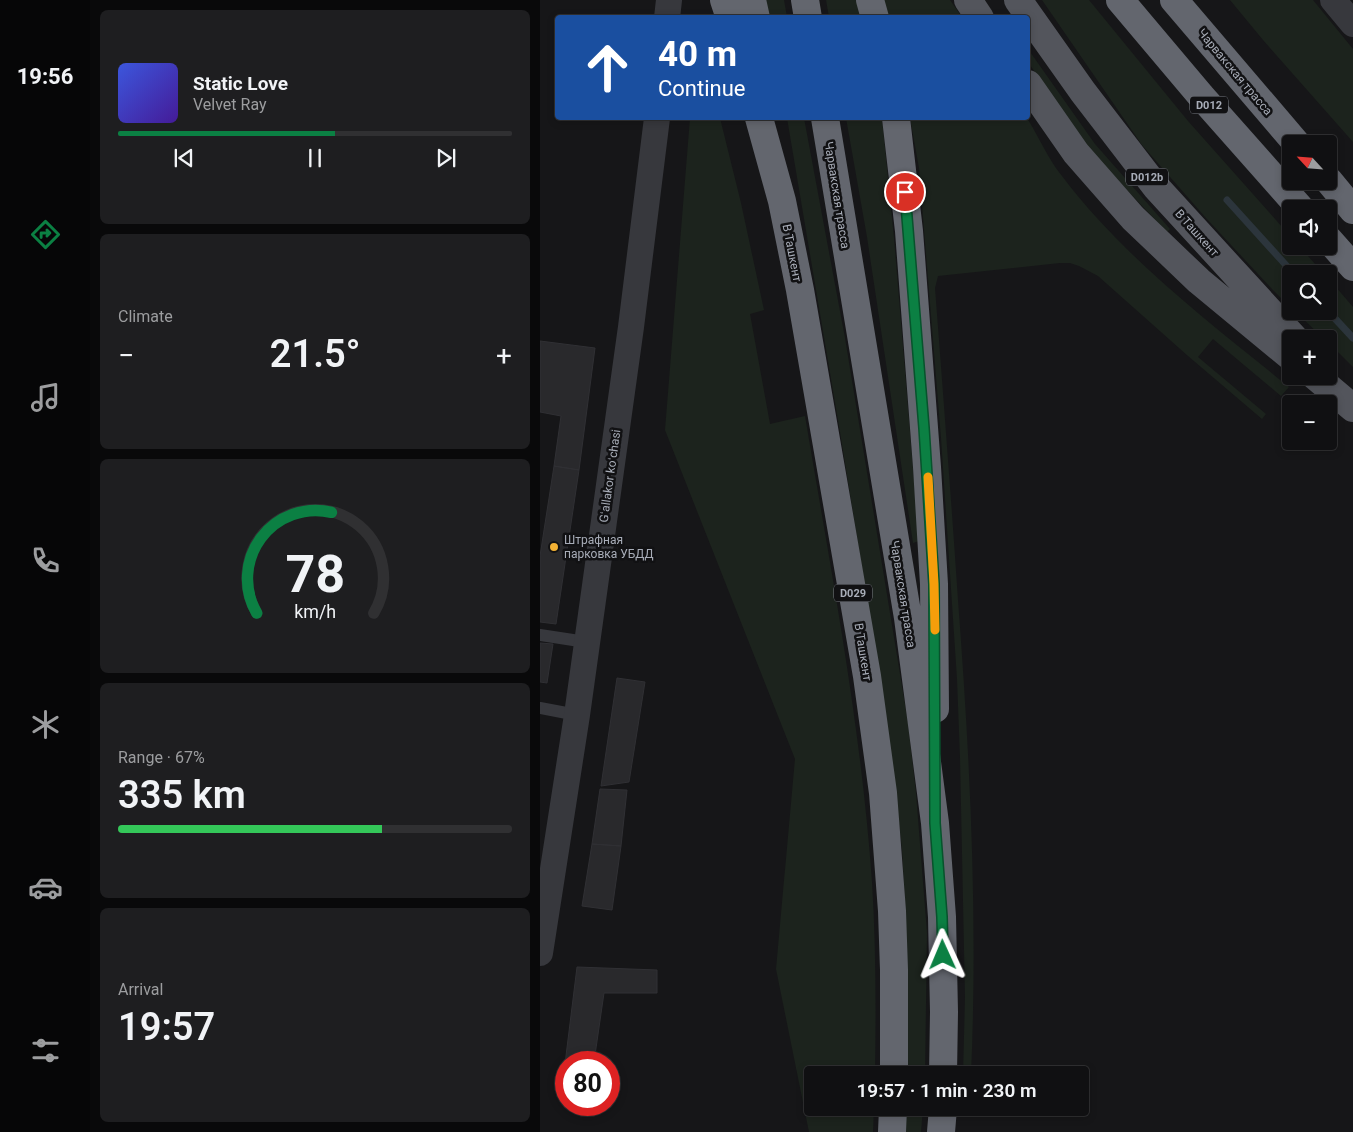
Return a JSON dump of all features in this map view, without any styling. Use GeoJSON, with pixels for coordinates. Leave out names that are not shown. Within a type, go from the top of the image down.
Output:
{"type":"FeatureCollection","features":[{"type":"Feature","properties":{"kind":"highway"},"geometry":{"type":"LineString","coordinates":[[724,0],[729,15]]}},
{"type":"Feature","properties":{"kind":"highway"},"geometry":{"type":"LineString","coordinates":[[752,0],[755,15]]}},
{"type":"Feature","properties":{"kind":"highway"},"geometry":{"type":"LineString","coordinates":[[805,0],[808,15]]}},
{"type":"Feature","properties":{"kind":"highway"},"geometry":{"type":"LineString","coordinates":[[870,0],[874,15]]}},
{"type":"Feature","properties":{"kind":"highway","name":"D012"},"geometry":{"type":"LineString","coordinates":[[1120,0],[1201,96],[1293,200]]}},
{"type":"Feature","properties":{"kind":"highway","name":"Чарвакская трасса"},"geometry":{"type":"LineString","coordinates":[[1174,0],[1288,135]]}},
{"type":"Feature","properties":{"kind":"highway","name":"В Ташкент"},"geometry":{"type":"LineString","coordinates":[[759,120],[782,201],[867,676],[883,793],[892,911],[894,1066]]}},
{"type":"Feature","properties":{"kind":"highway"},"geometry":{"type":"LineString","coordinates":[[776,120],[782,201]]}},
{"type":"Feature","properties":{"kind":"highway","name":"Чарвакская трасса"},"geometry":{"type":"LineString","coordinates":[[824,120],[908,618],[935,823],[942,917],[943,1066]]}},
{"type":"Feature","properties":{"kind":"highway"},"geometry":{"type":"LineString","coordinates":[[896,120],[909,232],[934,574],[935,823]]}},
{"type":"Feature","properties":{"kind":"highway"},"geometry":{"type":"LineString","coordinates":[[1336,190],[1353,210]]}},
{"type":"Feature","properties":{"kind":"highway"},"geometry":{"type":"LineString","coordinates":[[1337,249],[1353,267]]}},
{"type":"Feature","properties":{"kind":"highway"},"geometry":{"type":"LineString","coordinates":[[892,1132],[893,1116]]}},
{"type":"Feature","properties":{"kind":"highway"},"geometry":{"type":"LineString","coordinates":[[941,1132],[942,1116]]}},
{"type":"Feature","properties":{"kind":"main road"},"geometry":{"type":"LineString","coordinates":[[968,0],[978,15]]}},
{"type":"Feature","properties":{"kind":"main road","name":"В Ташкент"},"geometry":{"type":"LineString","coordinates":[[1018,0],[1029,15]]}},
{"type":"Feature","properties":{"kind":"main road","name":"В Ташкент"},"geometry":{"type":"LineString","coordinates":[[1030,17],[1083,92],[1156,187],[1287,330]]}},
{"type":"Feature","properties":{"kind":"main road"},"geometry":{"type":"LineString","coordinates":[[1030,87],[1076,153],[1133,218],[1199,281],[1282,350]]}},
{"type":"Feature","properties":{"kind":"main road"},"geometry":{"type":"LineString","coordinates":[[1337,384],[1353,401]]}},
{"type":"Feature","properties":{"kind":"main road"},"geometry":{"type":"LineString","coordinates":[[1325,385],[1353,408]]}},
{"type":"Feature","properties":{"kind":"street"},"geometry":{"type":"LineString","coordinates":[[667,15],[669,0]]}},
{"type":"Feature","properties":{"kind":"street"},"geometry":{"type":"LineString","coordinates":[[1333,0],[1353,24]]}},
{"type":"Feature","properties":{"kind":"street","name":"Gʻallakor koʻchasi"},"geometry":{"type":"LineString","coordinates":[[540,953],[577,715],[631,327],[657,120]]}},
{"type":"Feature","properties":{"kind":"lane"},"geometry":{"type":"LineString","coordinates":[[540,635],[586,642]]}},
{"type":"Feature","properties":{"kind":"lane"},"geometry":{"type":"LineString","coordinates":[[540,708],[577,715]]}},
{"type":"Feature","properties":{"kind":"shaded area"},"geometry":{"type":"Polygon","coordinates":[[[763,0],[784,0],[787,15],[767,15],[763,0]]]}},
{"type":"Feature","properties":{"kind":"shaded area"},"geometry":{"type":"Polygon","coordinates":[[[826,0],[859,0],[863,15],[829,15],[826,0]]]}},
{"type":"Feature","properties":{"kind":"shaded area"},"geometry":{"type":"Polygon","coordinates":[[[882,0],[950,0],[961,15],[886,15],[882,0]]]}},
{"type":"Feature","properties":{"kind":"shaded area"},"geometry":{"type":"Polygon","coordinates":[[[1042,0],[1089,0],[1188,121],[1282,227],[1282,255],[1307,255],[1316,265],[1282,265],[1282,299],[1206,218],[1142,145],[1042,0]]]}},
{"type":"Feature","properties":{"kind":"shaded area"},"geometry":{"type":"Polygon","coordinates":[[[1230,0],[1313,0],[1353,49],[1353,142],[1263,40],[1230,0]]]}},
{"type":"Feature","properties":{"kind":"shaded area"},"geometry":{"type":"Polygon","coordinates":[[[1030,52],[1095,144],[1170,229],[1167,232],[1123,186],[1079,137],[1030,65],[1030,52]]]}},
{"type":"Feature","properties":{"kind":"shaded area"},"geometry":{"type":"Polygon","coordinates":[[[690,120],[720,120],[764,310],[750,314],[770,424],[805,416],[835,590],[861,765],[872,882],[875,1066],[804,1066],[804,1107],[776,969],[795,759],[665,430],[690,120]]]}},
{"type":"Feature","properties":{"kind":"shaded area"},"geometry":{"type":"Polygon","coordinates":[[[787,120],[804,120],[845,338],[908,723],[916,793],[927,933],[925,1066],[906,1066],[906,919],[902,849],[885,711],[787,120]]]}},
{"type":"Feature","properties":{"kind":"shaded area"},"geometry":{"type":"Polygon","coordinates":[[[846,120],[882,120],[919,541],[913,543],[867,237],[846,120]]]}},
{"type":"Feature","properties":{"kind":"shaded area"},"geometry":{"type":"Polygon","coordinates":[[[910,120],[1028,120],[1057,169],[1113,235],[1140,262],[1199,314],[1282,381],[1282,385],[1289,387],[1281,396],[1213,339],[1198,357],[1266,414],[1262,419],[1098,276],[1070,263],[938,276],[935,288],[962,659],[972,838],[974,956],[971,1066],[963,1066],[965,997],[960,758],[957,679],[941,438],[919,168],[910,120]]]}},
{"type":"Feature","properties":{"kind":"shaded area"},"geometry":{"type":"Polygon","coordinates":[[[1337,288],[1353,307],[1353,367],[1337,351],[1337,330],[1315,330],[1304,320],[1337,320],[1337,288]]]}},
{"type":"Feature","properties":{"kind":"shaded area"},"geometry":{"type":"Polygon","coordinates":[[[806,1116],[874,1116],[873,1132],[809,1132],[806,1116]]]}},
{"type":"Feature","properties":{"kind":"shaded area"},"geometry":{"type":"Polygon","coordinates":[[[905,1116],[922,1116],[921,1132],[904,1132],[905,1116]]]}},
{"type":"Feature","properties":{"kind":"building"},"geometry":{"type":"Polygon","coordinates":[[[540,341],[595,348],[579,470],[554,466],[561,416],[540,412],[540,341]]]}},
{"type":"Feature","properties":{"kind":"building"},"geometry":{"type":"Polygon","coordinates":[[[554,466],[579,470],[556,624],[540,622],[540,556],[554,466]]]}},
{"type":"Feature","properties":{"kind":"building"},"geometry":{"type":"Polygon","coordinates":[[[540,643],[553,644],[547,683],[540,682],[540,643]]]}},
{"type":"Feature","properties":{"kind":"building"},"geometry":{"type":"Polygon","coordinates":[[[617,678],[645,682],[629,782],[601,786],[617,678]]]}},
{"type":"Feature","properties":{"kind":"building"},"geometry":{"type":"Polygon","coordinates":[[[600,789],[627,790],[621,846],[592,844],[600,789]]]}},
{"type":"Feature","properties":{"kind":"building"},"geometry":{"type":"Polygon","coordinates":[[[592,844],[621,846],[612,910],[582,906],[592,844]]]}},
{"type":"Feature","properties":{"kind":"building"},"geometry":{"type":"Polygon","coordinates":[[[577,967],[657,970],[657,993],[604,993],[596,1051],[567,1051],[577,967]]]}},
{"type":"Feature","properties":{"kind":"waterway"},"geometry":{"type":"LineString","coordinates":[[1227,200],[1286,265]]}},
{"type":"Feature","properties":{"kind":"waterway"},"geometry":{"type":"LineString","coordinates":[[1336,320],[1353,338]]}},
{"type":"Feature","properties":{"kind":"slow traffic"},"geometry":{"type":"LineString","coordinates":[[928,477],[935,630]]}},
{"type":"Feature","properties":{"kind":"place","name":"Штрафная парковка УБДД"},"geometry":{"type":"Point","coordinates":[554,547]}},
{"type":"Feature","properties":{"kind":"route"},"geometry":{"type":"LineString","coordinates":[[905,192],[924,428],[934,584],[935,823],[943,955]]}}]}
